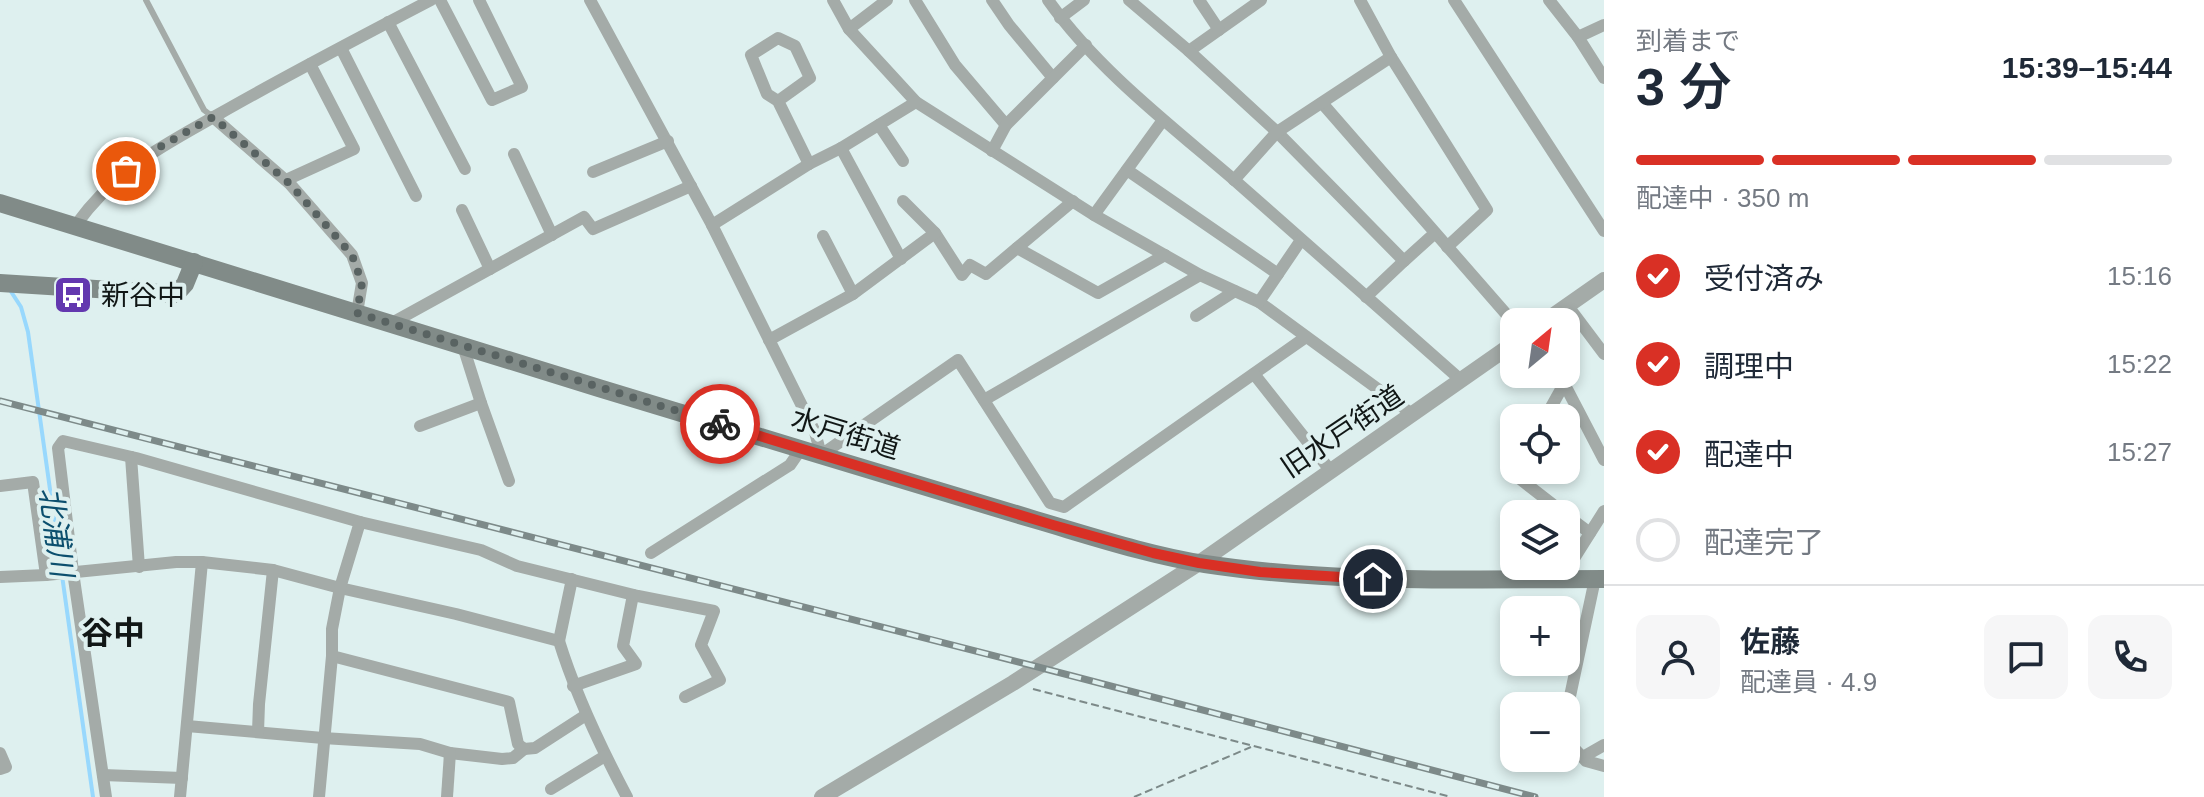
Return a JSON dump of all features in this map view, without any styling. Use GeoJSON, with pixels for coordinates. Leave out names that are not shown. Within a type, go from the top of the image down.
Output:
{"type":"FeatureCollection","features":[{"type":"Feature","properties":{"kind":"main road","name":"水戸街道"},"geometry":{"type":"LineString","coordinates":[[0,203],[1053,525],[1199,563],[1260,572],[1383,579],[1500,579]]}},
{"type":"Feature","properties":{"kind":"main road"},"geometry":{"type":"LineString","coordinates":[[5,283],[176,294],[185,284],[194,262]]}},
{"type":"Feature","properties":{"kind":"street"},"geometry":{"type":"LineString","coordinates":[[75,226],[108,186],[144,156],[264,87],[431,0]]}},
{"type":"Feature","properties":{"kind":"street"},"geometry":{"type":"LineString","coordinates":[[440,0],[492,100],[522,87],[479,0]]}},
{"type":"Feature","properties":{"kind":"street"},"geometry":{"type":"LineString","coordinates":[[590,0],[712,225],[815,432],[821,455],[958,360],[1050,503],[1064,507],[1306,337]]}},
{"type":"Feature","properties":{"kind":"street"},"geometry":{"type":"LineString","coordinates":[[833,0],[849,29],[916,102],[1094,215],[1200,275],[1259,302],[1412,414]]}},
{"type":"Feature","properties":{"kind":"street"},"geometry":{"type":"LineString","coordinates":[[849,29],[887,0]]}},
{"type":"Feature","properties":{"kind":"street"},"geometry":{"type":"LineString","coordinates":[[915,0],[955,65],[1006,125]]}},
{"type":"Feature","properties":{"kind":"street"},"geometry":{"type":"LineString","coordinates":[[992,0],[1053,78]]}},
{"type":"Feature","properties":{"kind":"street"},"geometry":{"type":"LineString","coordinates":[[1048,0],[1060,18],[1163,120],[1462,381]]}},
{"type":"Feature","properties":{"kind":"street"},"geometry":{"type":"LineString","coordinates":[[1060,18],[1084,0]]}},
{"type":"Feature","properties":{"kind":"street"},"geometry":{"type":"LineString","coordinates":[[1129,0],[1277,132],[1404,261]]}},
{"type":"Feature","properties":{"kind":"street"},"geometry":{"type":"LineString","coordinates":[[1199,0],[1219,30]]}},
{"type":"Feature","properties":{"kind":"street"},"geometry":{"type":"LineString","coordinates":[[1189,51],[1261,0]]}},
{"type":"Feature","properties":{"kind":"street"},"geometry":{"type":"LineString","coordinates":[[1360,0],[1391,57],[1487,210],[1447,247]]}},
{"type":"Feature","properties":{"kind":"street"},"geometry":{"type":"LineString","coordinates":[[1454,0],[1604,231]]}},
{"type":"Feature","properties":{"kind":"street"},"geometry":{"type":"LineString","coordinates":[[1549,0],[1604,78]]}},
{"type":"Feature","properties":{"kind":"street"},"geometry":{"type":"LineString","coordinates":[[388,22],[465,169]]}},
{"type":"Feature","properties":{"kind":"street"},"geometry":{"type":"LineString","coordinates":[[1578,37],[1604,25]]}},
{"type":"Feature","properties":{"kind":"street"},"geometry":{"type":"LineString","coordinates":[[778,101],[810,78],[795,46],[778,38],[751,55],[767,94],[778,101],[809,164]]}},
{"type":"Feature","properties":{"kind":"street"},"geometry":{"type":"LineString","coordinates":[[992,151],[1006,125],[1086,45]]}},
{"type":"Feature","properties":{"kind":"street"},"geometry":{"type":"LineString","coordinates":[[341,48],[416,196]]}},
{"type":"Feature","properties":{"kind":"street"},"geometry":{"type":"LineString","coordinates":[[1234,180],[1277,132],[1391,57]]}},
{"type":"Feature","properties":{"kind":"street"},"geometry":{"type":"LineString","coordinates":[[286,180],[354,149],[310,64]]}},
{"type":"Feature","properties":{"kind":"street"},"geometry":{"type":"LineString","coordinates":[[712,225],[916,102]]}},
{"type":"Feature","properties":{"kind":"street"},"geometry":{"type":"LineString","coordinates":[[1322,103],[1501,308]]}},
{"type":"Feature","properties":{"kind":"street"},"geometry":{"type":"LineString","coordinates":[[213,117],[286,180],[352,255],[362,283],[357,313]]}},
{"type":"Feature","properties":{"kind":"street"},"geometry":{"type":"LineString","coordinates":[[1094,215],[1163,120]]}},
{"type":"Feature","properties":{"kind":"street"},"geometry":{"type":"LineString","coordinates":[[879,125],[903,161]]}},
{"type":"Feature","properties":{"kind":"street"},"geometry":{"type":"LineString","coordinates":[[593,172],[668,141]]}},
{"type":"Feature","properties":{"kind":"street"},"geometry":{"type":"LineString","coordinates":[[841,148],[901,259]]}},
{"type":"Feature","properties":{"kind":"street"},"geometry":{"type":"LineString","coordinates":[[514,154],[552,235]]}},
{"type":"Feature","properties":{"kind":"street"},"geometry":{"type":"LineString","coordinates":[[1127,170],[1278,274]]}},
{"type":"Feature","properties":{"kind":"street"},"geometry":{"type":"LineString","coordinates":[[390,324],[584,217],[593,229],[691,186]]}},
{"type":"Feature","properties":{"kind":"street"},"geometry":{"type":"LineString","coordinates":[[903,201],[935,233],[962,275],[970,265],[986,274],[1073,201]]}},
{"type":"Feature","properties":{"kind":"street"},"geometry":{"type":"LineString","coordinates":[[462,210],[490,269]]}},
{"type":"Feature","properties":{"kind":"street"},"geometry":{"type":"LineString","coordinates":[[769,340],[853,294],[935,233]]}},
{"type":"Feature","properties":{"kind":"street"},"geometry":{"type":"LineString","coordinates":[[1366,297],[1435,233]]}},
{"type":"Feature","properties":{"kind":"street"},"geometry":{"type":"LineString","coordinates":[[823,236],[853,294]]}},
{"type":"Feature","properties":{"kind":"street"},"geometry":{"type":"LineString","coordinates":[[1259,302],[1301,240]]}},
{"type":"Feature","properties":{"kind":"street"},"geometry":{"type":"LineString","coordinates":[[1017,248],[1098,293],[1165,255]]}},
{"type":"Feature","properties":{"kind":"street"},"geometry":{"type":"LineString","coordinates":[[984,400],[1200,275]]}},
{"type":"Feature","properties":{"kind":"street"},"geometry":{"type":"LineString","coordinates":[[1565,308],[1604,280]]}},
{"type":"Feature","properties":{"kind":"street"},"geometry":{"type":"LineString","coordinates":[[1196,316],[1235,291]]}},
{"type":"Feature","properties":{"kind":"street"},"geometry":{"type":"LineString","coordinates":[[1568,306],[1604,354]]}},
{"type":"Feature","properties":{"kind":"street"},"geometry":{"type":"LineString","coordinates":[[463,346],[509,481]]}},
{"type":"Feature","properties":{"kind":"street","name":"旧水戸街道"},"geometry":{"type":"LineString","coordinates":[[822,797],[1013,683],[1199,563],[1500,353]]}},
{"type":"Feature","properties":{"kind":"street"},"geometry":{"type":"LineString","coordinates":[[1254,374],[1330,470]]}},
{"type":"Feature","properties":{"kind":"street"},"geometry":{"type":"LineString","coordinates":[[1565,388],[1604,460]]}},
{"type":"Feature","properties":{"kind":"street"},"geometry":{"type":"LineString","coordinates":[[420,426],[481,403]]}},
{"type":"Feature","properties":{"kind":"street"},"geometry":{"type":"LineString","coordinates":[[60,574],[58,448],[63,441],[131,457],[360,522],[481,550],[517,566],[633,595],[714,611],[701,645],[720,680],[685,697]]}},
{"type":"Feature","properties":{"kind":"street"},"geometry":{"type":"LineString","coordinates":[[651,553],[790,465],[801,449]]}},
{"type":"Feature","properties":{"kind":"street"},"geometry":{"type":"LineString","coordinates":[[131,457],[139,567]]}},
{"type":"Feature","properties":{"kind":"street"},"geometry":{"type":"LineString","coordinates":[[0,486],[33,482],[60,574],[106,797]]}},
{"type":"Feature","properties":{"kind":"street"},"geometry":{"type":"LineString","coordinates":[[1527,484],[1548,500]]}},
{"type":"Feature","properties":{"kind":"street"},"geometry":{"type":"LineString","coordinates":[[1053,525],[1057,505]]}},
{"type":"Feature","properties":{"kind":"street"},"geometry":{"type":"LineString","coordinates":[[1580,549],[1604,511]]}},
{"type":"Feature","properties":{"kind":"street"},"geometry":{"type":"LineString","coordinates":[[319,797],[332,629],[340,588],[360,522]]}},
{"type":"Feature","properties":{"kind":"street"},"geometry":{"type":"LineString","coordinates":[[1580,525],[1590,533]]}},
{"type":"Feature","properties":{"kind":"street"},"geometry":{"type":"LineString","coordinates":[[0,577],[176,562],[273,570],[559,641]]}},
{"type":"Feature","properties":{"kind":"street"},"geometry":{"type":"LineString","coordinates":[[180,797],[202,562]]}},
{"type":"Feature","properties":{"kind":"street"},"geometry":{"type":"LineString","coordinates":[[258,732],[273,570]]}},
{"type":"Feature","properties":{"kind":"street"},"geometry":{"type":"LineString","coordinates":[[572,579],[559,641],[573,686],[627,797]]}},
{"type":"Feature","properties":{"kind":"street"},"geometry":{"type":"LineString","coordinates":[[1572,692],[1600,579]]}},
{"type":"Feature","properties":{"kind":"street"},"geometry":{"type":"LineString","coordinates":[[573,686],[636,664],[623,646],[633,595]]}},
{"type":"Feature","properties":{"kind":"street"},"geometry":{"type":"LineString","coordinates":[[332,656],[509,702],[518,744],[524,749]]}},
{"type":"Feature","properties":{"kind":"street"},"geometry":{"type":"LineString","coordinates":[[187,726],[420,744],[450,753],[502,759],[513,758],[524,749],[535,748],[586,715]]}},
{"type":"Feature","properties":{"kind":"street"},"geometry":{"type":"LineString","coordinates":[[1583,757],[1604,745]]}},
{"type":"Feature","properties":{"kind":"street"},"geometry":{"type":"LineString","coordinates":[[0,753],[6,767],[0,769]]}},
{"type":"Feature","properties":{"kind":"street"},"geometry":{"type":"LineString","coordinates":[[447,797],[450,753]]}},
{"type":"Feature","properties":{"kind":"street"},"geometry":{"type":"LineString","coordinates":[[1580,754],[1586,761],[1604,766]]}},
{"type":"Feature","properties":{"kind":"street"},"geometry":{"type":"LineString","coordinates":[[551,789],[605,756]]}},
{"type":"Feature","properties":{"kind":"street"},"geometry":{"type":"LineString","coordinates":[[103,775],[182,778]]}},
{"type":"Feature","properties":{"kind":"lane"},"geometry":{"type":"LineString","coordinates":[[146,0],[204,110],[213,117]]}},
{"type":"Feature","properties":{"kind":"path"},"geometry":{"type":"LineString","coordinates":[[1013,683],[1451,797]]}},
{"type":"Feature","properties":{"kind":"path"},"geometry":{"type":"LineString","coordinates":[[1134,797],[1254,746]]}},
{"type":"Feature","properties":{"kind":"waterway","name":"北浦川"},"geometry":{"type":"LineString","coordinates":[[10,290],[21,307],[28,332],[93,797]]}},
{"type":"Feature","properties":{"kind":"railway"},"geometry":{"type":"LineString","coordinates":[[0,401],[1535,797]]}},
{"type":"Feature","properties":{"kind":"way so far"},"geometry":{"type":"LineString","coordinates":[[126,171],[144,156],[213,117],[290,184],[352,255],[362,283],[357,313],[720,424]]}},
{"type":"Feature","properties":{"kind":"place","name":"新谷中"},"geometry":{"type":"Point","coordinates":[73,295]}},
{"type":"Feature","properties":{"kind":"district","name":"谷中"},"geometry":{"type":"Point","coordinates":[113,633]}},
{"type":"Feature","properties":{"kind":"route"},"geometry":{"type":"LineString","coordinates":[[720,424],[1153,553],[1260,572],[1373,579]]}}]}
